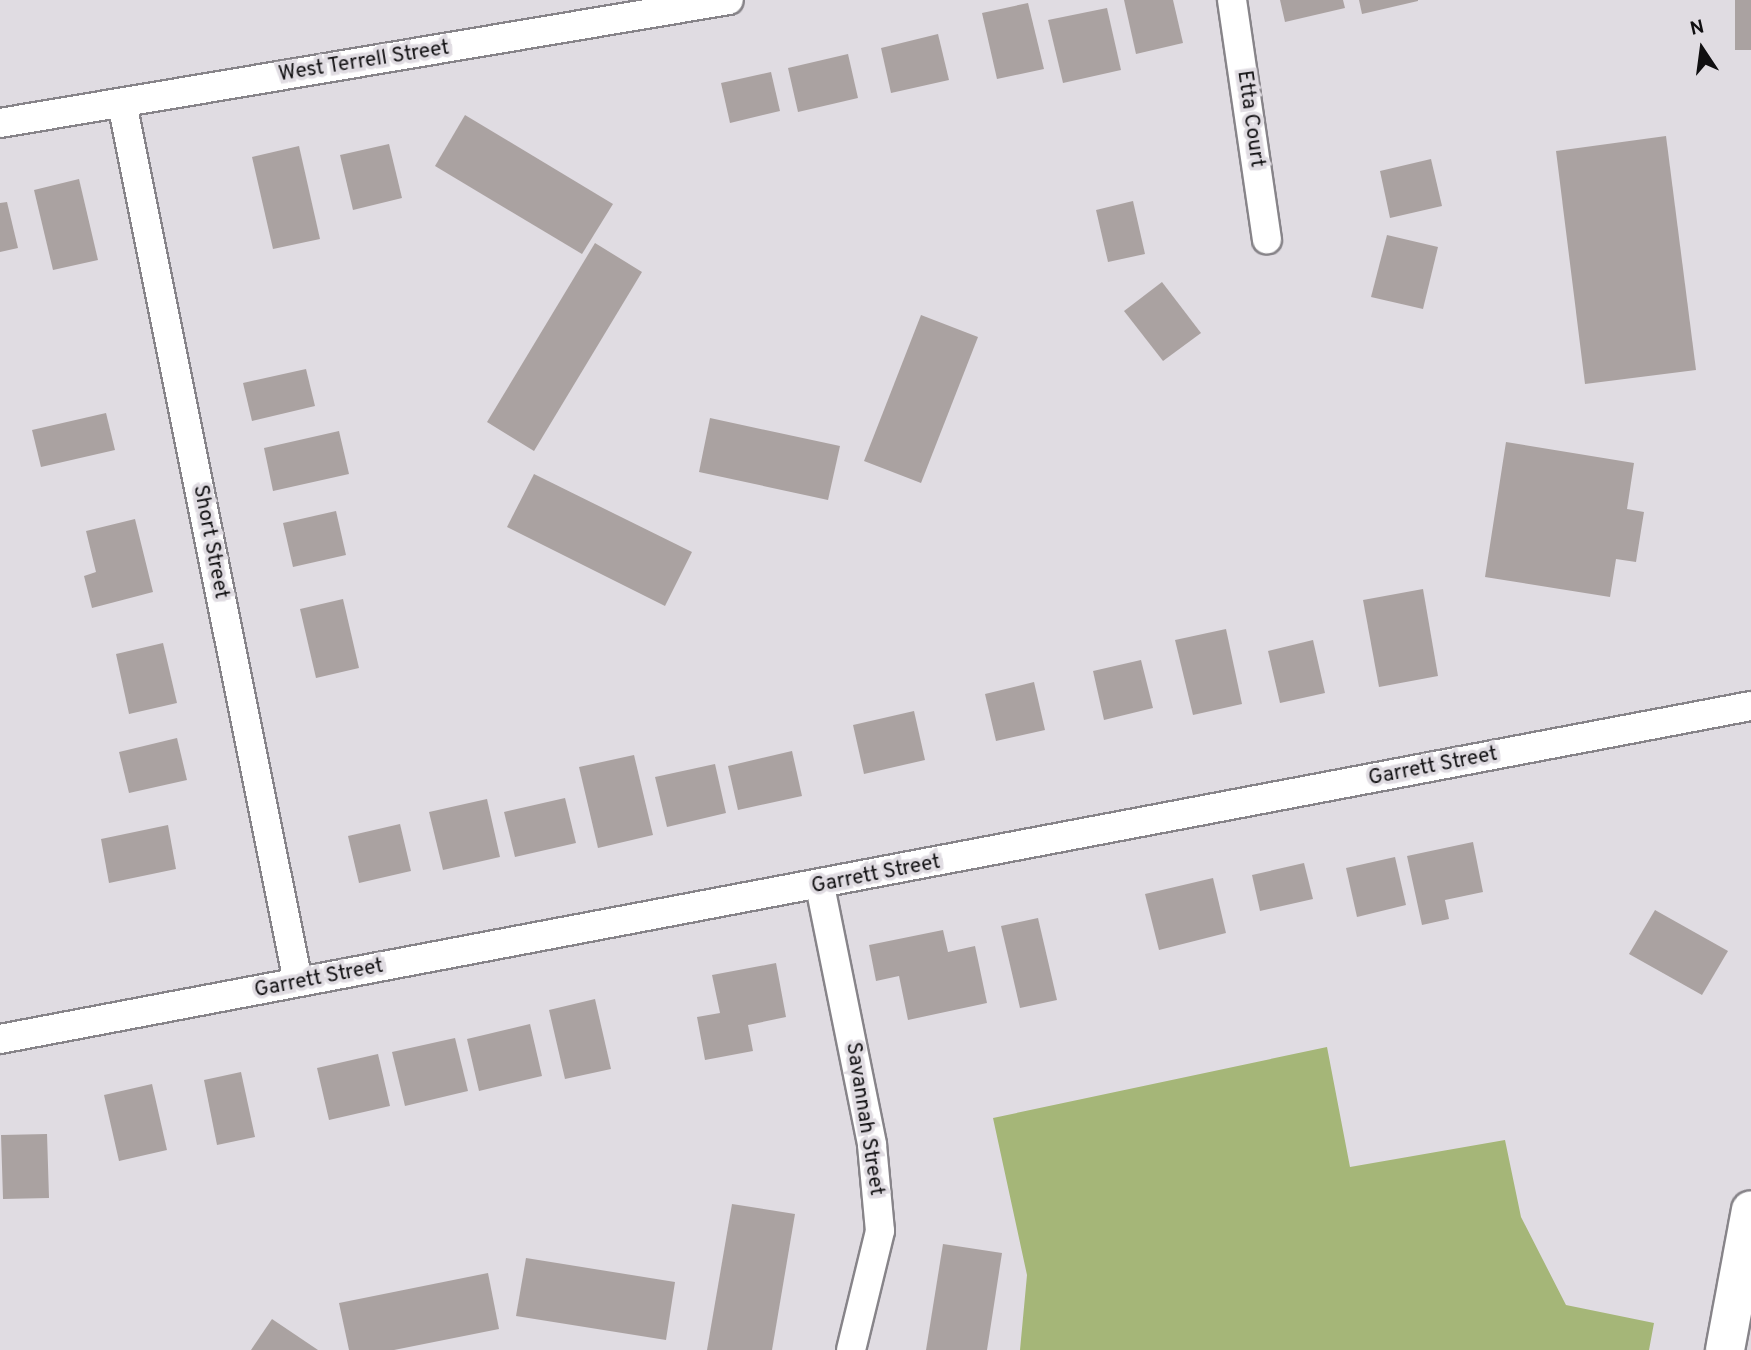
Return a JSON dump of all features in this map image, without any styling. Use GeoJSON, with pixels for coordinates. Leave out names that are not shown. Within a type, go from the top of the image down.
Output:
{"type":"FeatureCollection","features":[{"type":"Feature","properties":{"kind":"main road"},"geometry":{"type":"LineString","coordinates":[[1725,1350],[1751,1210]]}},
{"type":"Feature","properties":{"kind":"street","name":"West Terrell Street"},"geometry":{"type":"LineString","coordinates":[[0,123],[729,0]]}},
{"type":"Feature","properties":{"kind":"street","name":"Etta Court"},"geometry":{"type":"LineString","coordinates":[[1232,0],[1267,239]]}},
{"type":"Feature","properties":{"kind":"street","name":"Short Street"},"geometry":{"type":"LineString","coordinates":[[122,103],[298,982]]}},
{"type":"Feature","properties":{"kind":"street","name":"Garrett Street"},"geometry":{"type":"LineString","coordinates":[[0,1039],[820,886],[1751,706]]}},
{"type":"Feature","properties":{"kind":"street","name":"Savannah Street"},"geometry":{"type":"LineString","coordinates":[[820,886],[872,1145],[880,1231],[850,1350]]}},
{"type":"Feature","properties":{"kind":"green space"},"geometry":{"type":"Polygon","coordinates":[[[1327,1047],[1350,1167],[1505,1140],[1521,1217],[1566,1305],[1654,1323],[1649,1350],[1020,1350],[1027,1275],[993,1118],[1327,1047]]]}},
{"type":"Feature","properties":{"kind":"building"},"geometry":{"type":"Polygon","coordinates":[[[1124,0],[1173,0],[1183,43],[1136,54],[1124,0]]]}},
{"type":"Feature","properties":{"kind":"building"},"geometry":{"type":"Polygon","coordinates":[[[1280,0],[1343,0],[1345,8],[1285,22],[1280,0]]]}},
{"type":"Feature","properties":{"kind":"building"},"geometry":{"type":"Polygon","coordinates":[[[1359,0],[1418,0],[1418,1],[1362,14],[1359,0]]]}},
{"type":"Feature","properties":{"kind":"building"},"geometry":{"type":"Polygon","coordinates":[[[1735,0],[1751,0],[1751,50],[1735,50],[1735,0]]]}},
{"type":"Feature","properties":{"kind":"building"},"geometry":{"type":"Polygon","coordinates":[[[1028,3],[1044,69],[997,79],[982,13],[1028,3]]]}},
{"type":"Feature","properties":{"kind":"building"},"geometry":{"type":"Polygon","coordinates":[[[1107,8],[1121,70],[1063,83],[1048,20],[1107,8]]]}},
{"type":"Feature","properties":{"kind":"building"},"geometry":{"type":"Polygon","coordinates":[[[938,34],[949,80],[891,93],[881,48],[938,34]]]}},
{"type":"Feature","properties":{"kind":"building"},"geometry":{"type":"Polygon","coordinates":[[[848,54],[858,98],[798,112],[788,68],[848,54]]]}},
{"type":"Feature","properties":{"kind":"building"},"geometry":{"type":"Polygon","coordinates":[[[771,72],[780,111],[730,123],[721,83],[771,72]]]}},
{"type":"Feature","properties":{"kind":"building"},"geometry":{"type":"Polygon","coordinates":[[[465,115],[613,204],[582,254],[435,166],[465,115]]]}},
{"type":"Feature","properties":{"kind":"building"},"geometry":{"type":"Polygon","coordinates":[[[1666,136],[1696,370],[1585,384],[1556,151],[1666,136]]]}},
{"type":"Feature","properties":{"kind":"building"},"geometry":{"type":"Polygon","coordinates":[[[389,144],[402,198],[353,210],[340,155],[389,144]]]}},
{"type":"Feature","properties":{"kind":"building"},"geometry":{"type":"Polygon","coordinates":[[[299,146],[320,239],[273,249],[252,157],[299,146]]]}},
{"type":"Feature","properties":{"kind":"building"},"geometry":{"type":"Polygon","coordinates":[[[1431,159],[1442,206],[1390,218],[1380,171],[1431,159]]]}},
{"type":"Feature","properties":{"kind":"building"},"geometry":{"type":"Polygon","coordinates":[[[79,179],[98,260],[53,270],[34,190],[79,179]]]}},
{"type":"Feature","properties":{"kind":"building"},"geometry":{"type":"Polygon","coordinates":[[[1133,201],[1145,254],[1108,262],[1096,210],[1133,201]]]}},
{"type":"Feature","properties":{"kind":"building"},"geometry":{"type":"Polygon","coordinates":[[[7,202],[18,248],[0,252],[0,203],[7,202]]]}},
{"type":"Feature","properties":{"kind":"building"},"geometry":{"type":"Polygon","coordinates":[[[1387,235],[1438,247],[1423,309],[1371,297],[1387,235]]]}},
{"type":"Feature","properties":{"kind":"building"},"geometry":{"type":"Polygon","coordinates":[[[595,243],[642,272],[534,451],[487,422],[595,243]]]}},
{"type":"Feature","properties":{"kind":"building"},"geometry":{"type":"Polygon","coordinates":[[[1162,282],[1201,333],[1163,361],[1124,311],[1162,282]]]}},
{"type":"Feature","properties":{"kind":"building"},"geometry":{"type":"Polygon","coordinates":[[[921,315],[978,337],[921,483],[864,461],[921,315]]]}},
{"type":"Feature","properties":{"kind":"building"},"geometry":{"type":"Polygon","coordinates":[[[306,369],[315,406],[252,421],[243,383],[306,369]]]}},
{"type":"Feature","properties":{"kind":"building"},"geometry":{"type":"Polygon","coordinates":[[[106,413],[115,450],[41,467],[32,430],[106,413]]]}},
{"type":"Feature","properties":{"kind":"building"},"geometry":{"type":"Polygon","coordinates":[[[710,418],[840,446],[828,500],[699,472],[710,418]]]}},
{"type":"Feature","properties":{"kind":"building"},"geometry":{"type":"Polygon","coordinates":[[[339,431],[349,474],[273,491],[264,448],[339,431]]]}},
{"type":"Feature","properties":{"kind":"building"},"geometry":{"type":"Polygon","coordinates":[[[1506,442],[1634,463],[1627,509],[1644,512],[1636,562],[1616,559],[1610,597],[1485,577],[1506,442]]]}},
{"type":"Feature","properties":{"kind":"building"},"geometry":{"type":"Polygon","coordinates":[[[534,474],[692,552],[665,606],[507,527],[534,474]]]}},
{"type":"Feature","properties":{"kind":"building"},"geometry":{"type":"Polygon","coordinates":[[[336,511],[346,555],[293,567],[283,523],[336,511]]]}},
{"type":"Feature","properties":{"kind":"building"},"geometry":{"type":"Polygon","coordinates":[[[135,519],[153,592],[92,608],[84,576],[96,572],[86,531],[135,519]]]}},
{"type":"Feature","properties":{"kind":"building"},"geometry":{"type":"Polygon","coordinates":[[[1423,589],[1438,676],[1379,687],[1363,600],[1423,589]]]}},
{"type":"Feature","properties":{"kind":"building"},"geometry":{"type":"Polygon","coordinates":[[[343,599],[359,668],[316,678],[300,609],[343,599]]]}},
{"type":"Feature","properties":{"kind":"building"},"geometry":{"type":"Polygon","coordinates":[[[1226,629],[1242,704],[1193,715],[1175,640],[1226,629]]]}},
{"type":"Feature","properties":{"kind":"building"},"geometry":{"type":"Polygon","coordinates":[[[1313,640],[1325,693],[1280,703],[1268,651],[1313,640]]]}},
{"type":"Feature","properties":{"kind":"building"},"geometry":{"type":"Polygon","coordinates":[[[163,643],[177,703],[129,714],[116,654],[163,643]]]}},
{"type":"Feature","properties":{"kind":"building"},"geometry":{"type":"Polygon","coordinates":[[[1141,660],[1153,708],[1104,720],[1093,671],[1141,660]]]}},
{"type":"Feature","properties":{"kind":"building"},"geometry":{"type":"Polygon","coordinates":[[[1034,682],[1045,730],[996,741],[985,694],[1034,682]]]}},
{"type":"Feature","properties":{"kind":"building"},"geometry":{"type":"Polygon","coordinates":[[[914,711],[925,760],[864,774],[853,725],[914,711]]]}},
{"type":"Feature","properties":{"kind":"building"},"geometry":{"type":"Polygon","coordinates":[[[177,738],[187,780],[129,793],[119,752],[177,738]]]}},
{"type":"Feature","properties":{"kind":"building"},"geometry":{"type":"Polygon","coordinates":[[[792,751],[802,796],[738,810],[728,766],[792,751]]]}},
{"type":"Feature","properties":{"kind":"building"},"geometry":{"type":"Polygon","coordinates":[[[634,755],[653,835],[598,848],[579,767],[634,755]]]}},
{"type":"Feature","properties":{"kind":"building"},"geometry":{"type":"Polygon","coordinates":[[[715,764],[726,813],[667,827],[655,777],[715,764]]]}},
{"type":"Feature","properties":{"kind":"building"},"geometry":{"type":"Polygon","coordinates":[[[565,798],[576,843],[515,857],[504,812],[565,798]]]}},
{"type":"Feature","properties":{"kind":"building"},"geometry":{"type":"Polygon","coordinates":[[[487,799],[500,857],[443,870],[429,812],[487,799]]]}},
{"type":"Feature","properties":{"kind":"building"},"geometry":{"type":"Polygon","coordinates":[[[400,824],[411,871],[359,883],[348,836],[400,824]]]}},
{"type":"Feature","properties":{"kind":"building"},"geometry":{"type":"Polygon","coordinates":[[[168,825],[176,869],[109,883],[101,839],[168,825]]]}},
{"type":"Feature","properties":{"kind":"building"},"geometry":{"type":"Polygon","coordinates":[[[1473,842],[1483,892],[1445,900],[1449,919],[1422,925],[1407,856],[1473,842]]]}},
{"type":"Feature","properties":{"kind":"building"},"geometry":{"type":"Polygon","coordinates":[[[1395,857],[1406,905],[1357,917],[1346,868],[1395,857]]]}},
{"type":"Feature","properties":{"kind":"building"},"geometry":{"type":"Polygon","coordinates":[[[1304,863],[1313,899],[1260,911],[1252,875],[1304,863]]]}},
{"type":"Feature","properties":{"kind":"building"},"geometry":{"type":"Polygon","coordinates":[[[1213,878],[1226,933],[1159,950],[1145,894],[1213,878]]]}},
{"type":"Feature","properties":{"kind":"building"},"geometry":{"type":"Polygon","coordinates":[[[1655,910],[1728,951],[1702,995],[1629,954],[1655,910]]]}},
{"type":"Feature","properties":{"kind":"building"},"geometry":{"type":"Polygon","coordinates":[[[1038,918],[1057,1000],[1020,1008],[1001,926],[1038,918]]]}},
{"type":"Feature","properties":{"kind":"building"},"geometry":{"type":"Polygon","coordinates":[[[943,930],[948,952],[975,946],[987,1003],[908,1020],[899,976],[876,981],[869,945],[943,930]]]}},
{"type":"Feature","properties":{"kind":"building"},"geometry":{"type":"Polygon","coordinates":[[[776,963],[786,1017],[748,1025],[753,1051],[705,1060],[697,1017],[720,1013],[712,975],[776,963]]]}},
{"type":"Feature","properties":{"kind":"building"},"geometry":{"type":"Polygon","coordinates":[[[595,999],[611,1069],[565,1079],[549,1010],[595,999]]]}},
{"type":"Feature","properties":{"kind":"building"},"geometry":{"type":"Polygon","coordinates":[[[530,1024],[542,1076],[479,1091],[467,1039],[530,1024]]]}},
{"type":"Feature","properties":{"kind":"building"},"geometry":{"type":"Polygon","coordinates":[[[455,1038],[468,1091],[405,1106],[392,1052],[455,1038]]]}},
{"type":"Feature","properties":{"kind":"building"},"geometry":{"type":"Polygon","coordinates":[[[378,1054],[390,1106],[329,1120],[317,1068],[378,1054]]]}},
{"type":"Feature","properties":{"kind":"building"},"geometry":{"type":"Polygon","coordinates":[[[241,1072],[255,1137],[217,1145],[204,1080],[241,1072]]]}},
{"type":"Feature","properties":{"kind":"building"},"geometry":{"type":"Polygon","coordinates":[[[152,1084],[167,1150],[119,1161],[104,1095],[152,1084]]]}},
{"type":"Feature","properties":{"kind":"building"},"geometry":{"type":"Polygon","coordinates":[[[47,1134],[49,1198],[3,1199],[1,1135],[47,1134]]]}},
{"type":"Feature","properties":{"kind":"building"},"geometry":{"type":"Polygon","coordinates":[[[732,1204],[795,1214],[772,1350],[707,1350],[732,1204]]]}},
{"type":"Feature","properties":{"kind":"building"},"geometry":{"type":"Polygon","coordinates":[[[943,1244],[1002,1253],[987,1350],[926,1350],[943,1244]]]}},
{"type":"Feature","properties":{"kind":"building"},"geometry":{"type":"Polygon","coordinates":[[[526,1258],[675,1282],[666,1340],[516,1316],[526,1258]]]}},
{"type":"Feature","properties":{"kind":"building"},"geometry":{"type":"Polygon","coordinates":[[[488,1273],[499,1329],[394,1350],[349,1350],[339,1303],[488,1273]]]}},
{"type":"Feature","properties":{"kind":"building"},"geometry":{"type":"Polygon","coordinates":[[[272,1319],[318,1350],[251,1350],[272,1319]]]}}]}
